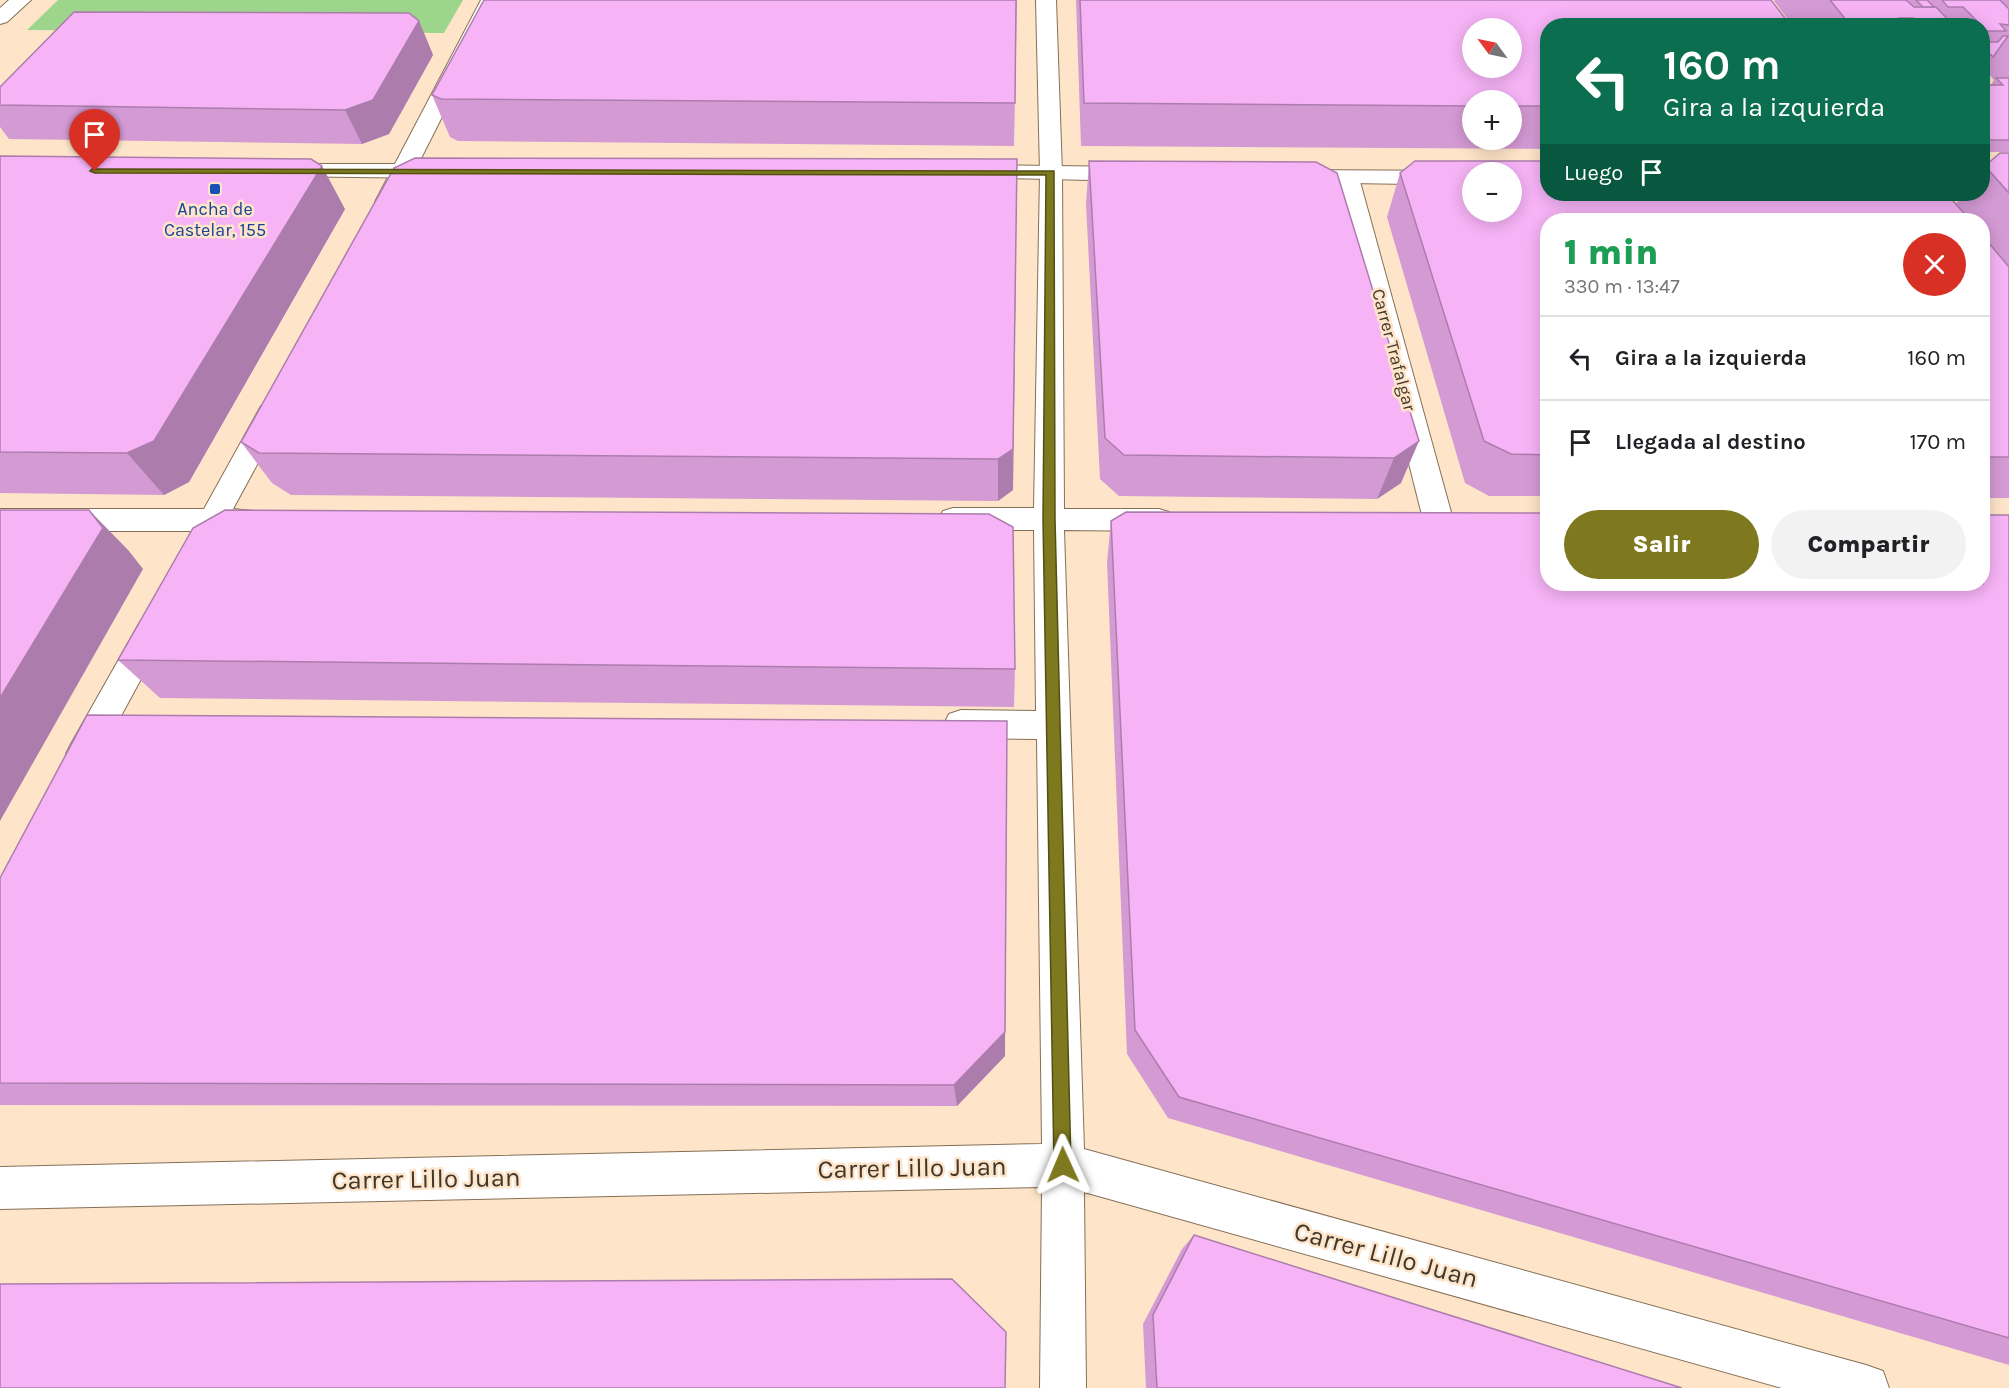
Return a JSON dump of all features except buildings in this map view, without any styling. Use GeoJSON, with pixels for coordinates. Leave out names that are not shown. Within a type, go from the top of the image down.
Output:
{"type":"FeatureCollection","features":[{"type":"Feature","properties":{"kind":"street"},"geometry":{"type":"LineString","coordinates":[[0,18],[21,0]]}},
{"type":"Feature","properties":{"kind":"street"},"geometry":{"type":"LineString","coordinates":[[375,223],[491,0]]}},
{"type":"Feature","properties":{"kind":"street"},"geometry":{"type":"LineString","coordinates":[[1046,0],[1051,173],[1049,519],[1063,1165],[1063,1388]]}},
{"type":"Feature","properties":{"kind":"street"},"geometry":{"type":"LineString","coordinates":[[261,171],[462,171]]}},
{"type":"Feature","properties":{"kind":"street"},"geometry":{"type":"LineString","coordinates":[[944,171],[1158,175]]}},
{"type":"Feature","properties":{"kind":"street"},"geometry":{"type":"LineString","coordinates":[[1276,177],[1462,178]]}},
{"type":"Feature","properties":{"kind":"street","name":"Carrer Trafalgar"},"geometry":{"type":"LineString","coordinates":[[1348,178],[1439,523]]}},
{"type":"Feature","properties":{"kind":"street"},"geometry":{"type":"LineString","coordinates":[[190,562],[286,387]]}},
{"type":"Feature","properties":{"kind":"street"},"geometry":{"type":"LineString","coordinates":[[929,519],[1191,520]]}},
{"type":"Feature","properties":{"kind":"street"},"geometry":{"type":"LineString","coordinates":[[0,520],[285,520]]}},
{"type":"Feature","properties":{"kind":"street"},"geometry":{"type":"LineString","coordinates":[[69,778],[166,603]]}},
{"type":"Feature","properties":{"kind":"street"},"geometry":{"type":"LineString","coordinates":[[103,718],[138,719]]}},
{"type":"Feature","properties":{"kind":"street"},"geometry":{"type":"LineString","coordinates":[[934,724],[1053,725]]}},
{"type":"Feature","properties":{"kind":"street","name":"Carrer Lillo Juan"},"geometry":{"type":"LineString","coordinates":[[0,1188],[1063,1165],[1866,1388]]}},
{"type":"Feature","properties":{"kind":"green space"},"geometry":{"type":"Polygon","coordinates":[[[58,0],[463,0],[444,33],[27,30],[58,0]]]}},
{"type":"Feature","properties":{"kind":"place","name":"Ancha de Castelar, 155"},"geometry":{"type":"Point","coordinates":[215,189]}},
{"type":"Feature","properties":{"kind":"route"},"geometry":{"type":"LineString","coordinates":[[95,171],[896,170],[1051,173],[1049,519],[1063,1165]]}}]}
